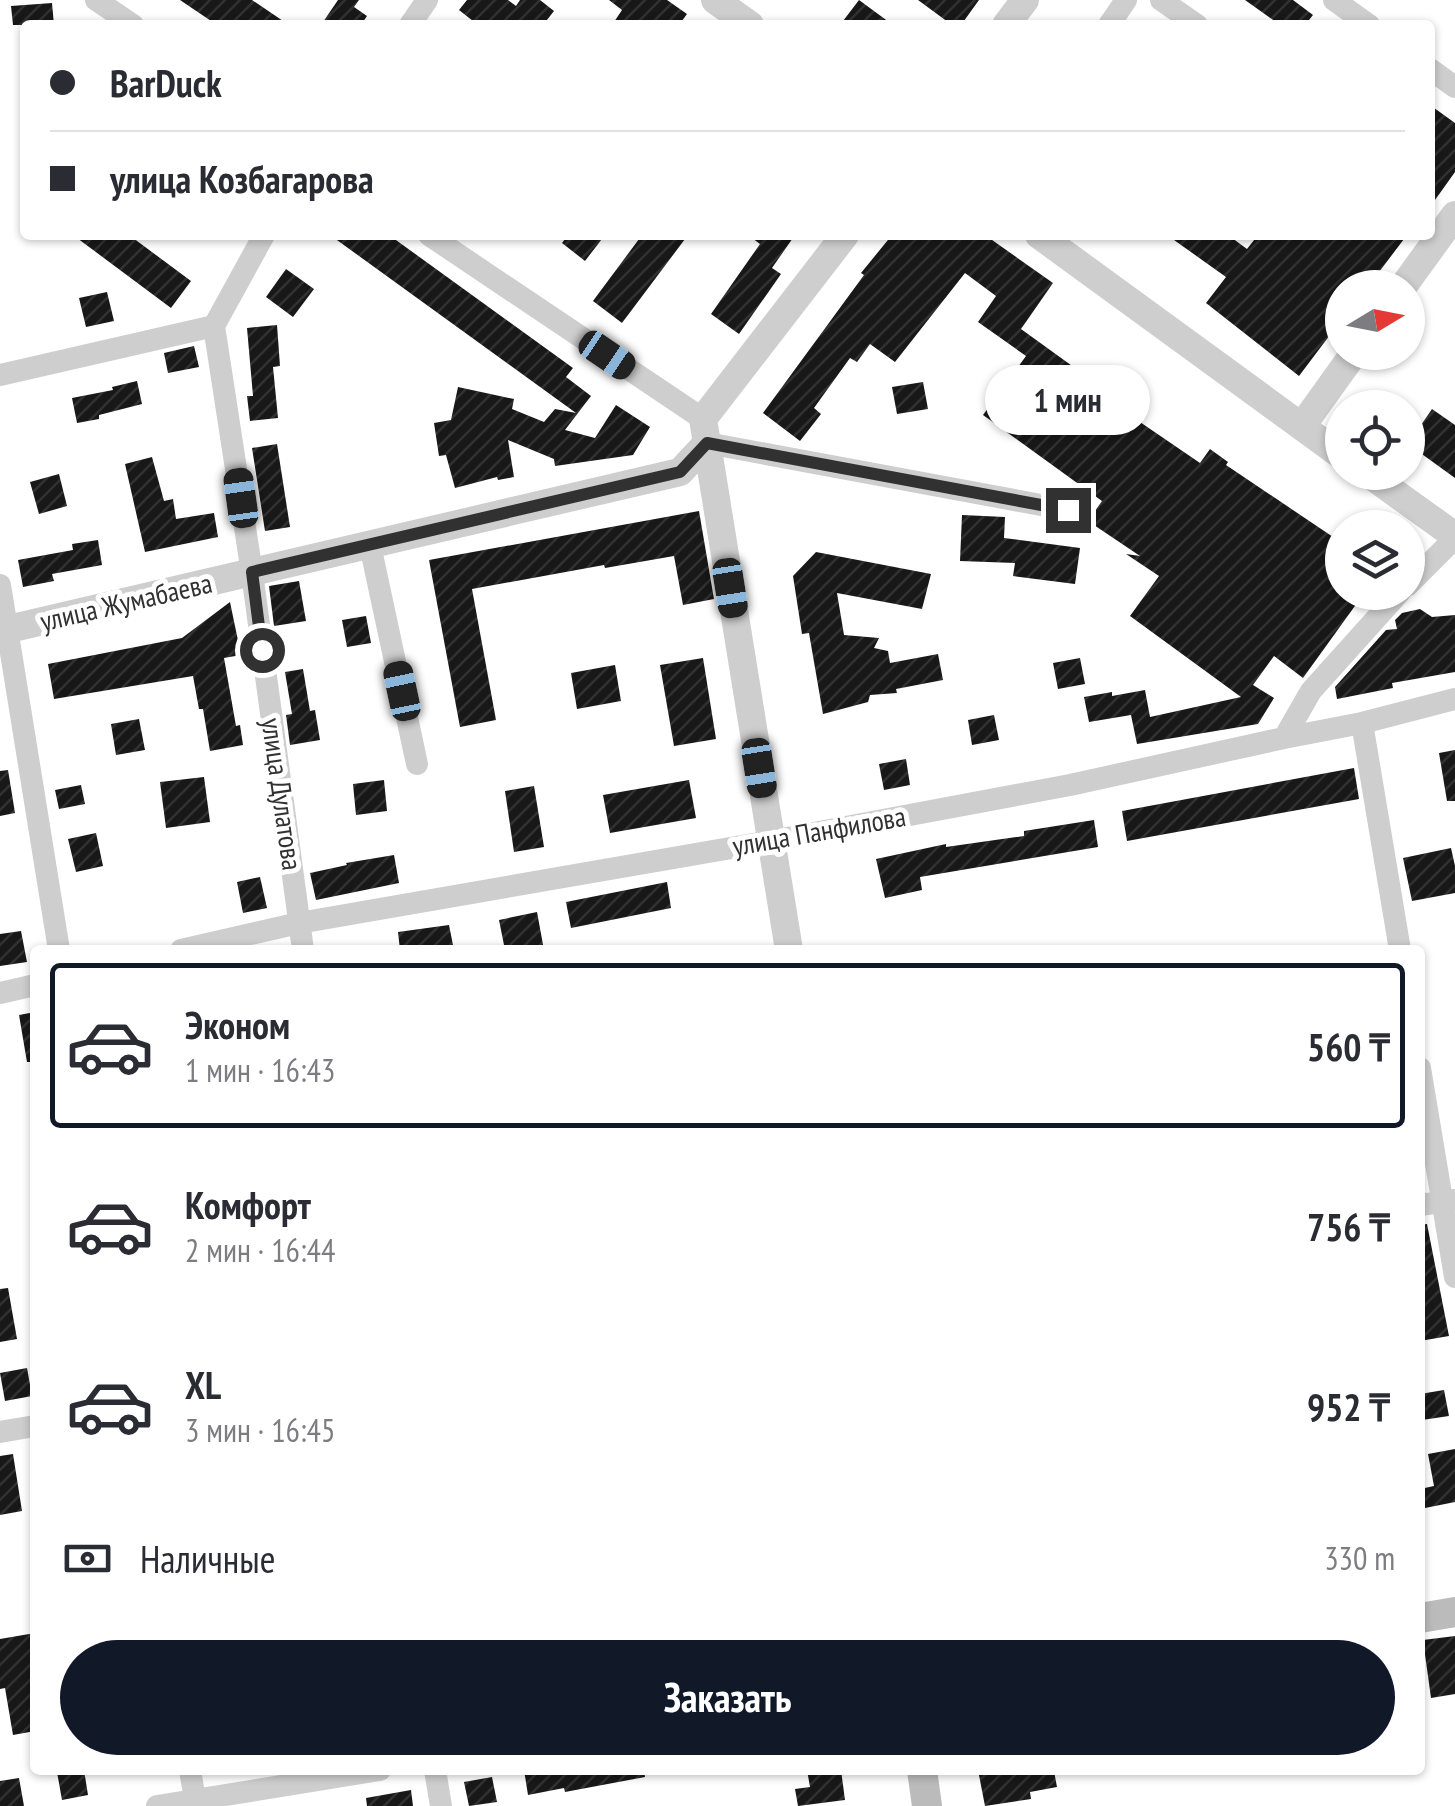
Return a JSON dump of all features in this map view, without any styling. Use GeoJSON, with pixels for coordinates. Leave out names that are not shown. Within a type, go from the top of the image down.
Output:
{"type":"FeatureCollection","features":[{"type":"Feature","properties":{"kind":"main road"},"geometry":{"type":"LineString","coordinates":[[1425,1617],[1455,1612]]}},
{"type":"Feature","properties":{"kind":"main road"},"geometry":{"type":"LineString","coordinates":[[923,1775],[928,1806]]}},
{"type":"Feature","properties":{"kind":"street"},"geometry":{"type":"LineString","coordinates":[[96,0],[126,20]]}},
{"type":"Feature","properties":{"kind":"street"},"geometry":{"type":"LineString","coordinates":[[716,0],[743,20]]}},
{"type":"Feature","properties":{"kind":"street"},"geometry":{"type":"LineString","coordinates":[[1010,20],[1025,0]]}},
{"type":"Feature","properties":{"kind":"street"},"geometry":{"type":"LineString","coordinates":[[1162,0],[1190,20]]}},
{"type":"Feature","properties":{"kind":"street"},"geometry":{"type":"LineString","coordinates":[[1334,0],[1362,20]]}},
{"type":"Feature","properties":{"kind":"street"},"geometry":{"type":"LineString","coordinates":[[1415,270],[1455,214]]}},
{"type":"Feature","properties":{"kind":"street"},"geometry":{"type":"LineString","coordinates":[[0,375],[214,326],[261,240]]}},
{"type":"Feature","properties":{"kind":"street"},"geometry":{"type":"LineString","coordinates":[[437,240],[705,431],[1068,510]]}},
{"type":"Feature","properties":{"kind":"street","name":"улица Жумабаева"},"geometry":{"type":"LineString","coordinates":[[4,630],[680,472],[841,240]]}},
{"type":"Feature","properties":{"kind":"street"},"geometry":{"type":"LineString","coordinates":[[1045,240],[1325,443]]}},
{"type":"Feature","properties":{"kind":"street","name":"улица Дулатова"},"geometry":{"type":"LineString","coordinates":[[214,326],[302,945]]}},
{"type":"Feature","properties":{"kind":"street"},"geometry":{"type":"LineString","coordinates":[[1302,426],[1342,370]]}},
{"type":"Feature","properties":{"kind":"street"},"geometry":{"type":"LineString","coordinates":[[705,431],[788,945]]}},
{"type":"Feature","properties":{"kind":"street"},"geometry":{"type":"LineString","coordinates":[[1391,490],[1455,537],[1425,568]]}},
{"type":"Feature","properties":{"kind":"street"},"geometry":{"type":"LineString","coordinates":[[370,545],[417,764]]}},
{"type":"Feature","properties":{"kind":"street"},"geometry":{"type":"LineString","coordinates":[[0,585],[4,630],[58,945]]}},
{"type":"Feature","properties":{"kind":"street"},"geometry":{"type":"LineString","coordinates":[[1284,738],[1311,691],[1384,610]]}},
{"type":"Feature","properties":{"kind":"street","name":"улица Панфилова"},"geometry":{"type":"LineString","coordinates":[[202,945],[299,922],[771,841],[1070,784],[1455,700]]}},
{"type":"Feature","properties":{"kind":"street"},"geometry":{"type":"LineString","coordinates":[[1362,723],[1399,945]]}},
{"type":"Feature","properties":{"kind":"street"},"geometry":{"type":"LineString","coordinates":[[0,994],[30,986]]}},
{"type":"Feature","properties":{"kind":"street"},"geometry":{"type":"LineString","coordinates":[[1425,1103],[1439,1202],[1455,1277]]}},
{"type":"Feature","properties":{"kind":"street"},"geometry":{"type":"LineString","coordinates":[[0,1432],[30,1427]]}},
{"type":"Feature","properties":{"kind":"street"},"geometry":{"type":"LineString","coordinates":[[191,1775],[196,1803]]}},
{"type":"Feature","properties":{"kind":"street"},"geometry":{"type":"LineString","coordinates":[[157,1806],[196,1803],[352,1775]]}},
{"type":"Feature","properties":{"kind":"street"},"geometry":{"type":"LineString","coordinates":[[436,1775],[441,1806]]}},
{"type":"Feature","properties":{"kind":"building"},"geometry":{"type":"Polygon","coordinates":[[[180,0],[252,0],[282,20],[210,20],[180,0]]]}},
{"type":"Feature","properties":{"kind":"building"},"geometry":{"type":"Polygon","coordinates":[[[338,0],[359,0],[354,7],[367,16],[364,20],[324,20],[338,0]]]}},
{"type":"Feature","properties":{"kind":"building"},"geometry":{"type":"Polygon","coordinates":[[[467,0],[508,0],[516,6],[520,0],[540,0],[554,11],[547,20],[472,20],[459,10],[467,0]]]}},
{"type":"Feature","properties":{"kind":"building"},"geometry":{"type":"Polygon","coordinates":[[[609,0],[667,0],[687,14],[683,20],[615,20],[622,10],[609,0]]]}},
{"type":"Feature","properties":{"kind":"building"},"geometry":{"type":"Polygon","coordinates":[[[859,0],[886,20],[844,20],[859,0]]]}},
{"type":"Feature","properties":{"kind":"building"},"geometry":{"type":"Polygon","coordinates":[[[918,0],[979,0],[965,20],[945,20],[918,0]]]}},
{"type":"Feature","properties":{"kind":"building"},"geometry":{"type":"Polygon","coordinates":[[[1245,0],[1293,0],[1313,15],[1309,20],[1273,20],[1245,0]]]}},
{"type":"Feature","properties":{"kind":"building"},"geometry":{"type":"Polygon","coordinates":[[[52,3],[54,20],[20,20],[20,25],[13,25],[11,6],[52,3]]]}},
{"type":"Feature","properties":{"kind":"building"},"geometry":{"type":"Polygon","coordinates":[[[1435,109],[1455,123],[1455,172],[1435,200],[1435,109]]]}},
{"type":"Feature","properties":{"kind":"building"},"geometry":{"type":"Polygon","coordinates":[[[80,240],[136,240],[191,281],[171,308],[80,240]]]}},
{"type":"Feature","properties":{"kind":"building"},"geometry":{"type":"Polygon","coordinates":[[[337,240],[396,240],[573,368],[566,377],[591,396],[565,430],[595,438],[616,405],[650,427],[633,455],[555,466],[554,459],[508,440],[514,477],[497,477],[455,488],[446,455],[439,456],[434,423],[451,420],[458,387],[514,399],[512,409],[544,422],[555,409],[576,413],[337,240]]]}},
{"type":"Feature","properties":{"kind":"building"},"geometry":{"type":"Polygon","coordinates":[[[564,240],[601,240],[585,261],[562,243],[564,240]]]}},
{"type":"Feature","properties":{"kind":"building"},"geometry":{"type":"Polygon","coordinates":[[[638,240],[684,240],[622,323],[593,301],[638,240]]]}},
{"type":"Feature","properties":{"kind":"building"},"geometry":{"type":"Polygon","coordinates":[[[755,240],[792,240],[772,268],[781,274],[739,334],[711,314],[760,244],[755,240]]]}},
{"type":"Feature","properties":{"kind":"building"},"geometry":{"type":"Polygon","coordinates":[[[888,240],[992,240],[1053,283],[1021,329],[1140,415],[1137,420],[1200,463],[1210,449],[1228,462],[1226,465],[1325,532],[1325,610],[1352,610],[1303,678],[1274,656],[1253,685],[1274,698],[1258,724],[1137,744],[1131,715],[1089,722],[1084,697],[1112,692],[1112,696],[1145,690],[1150,717],[1241,697],[1130,616],[1159,576],[1126,554],[1140,556],[1088,521],[1102,501],[983,415],[1026,356],[978,322],[996,296],[965,273],[895,362],[870,344],[857,362],[850,358],[814,408],[821,414],[800,441],[763,413],[864,275],[861,273],[888,240]]]}},
{"type":"Feature","properties":{"kind":"building"},"geometry":{"type":"Polygon","coordinates":[[[1174,240],[1235,240],[1247,249],[1254,240],[1403,240],[1381,270],[1325,270],[1325,342],[1299,376],[1206,303],[1226,277],[1174,240]]]}},
{"type":"Feature","properties":{"kind":"building"},"geometry":{"type":"Polygon","coordinates":[[[286,269],[314,289],[293,317],[266,297],[286,269]]]}},
{"type":"Feature","properties":{"kind":"building"},"geometry":{"type":"Polygon","coordinates":[[[107,292],[114,321],[86,327],[79,298],[107,292]]]}},
{"type":"Feature","properties":{"kind":"building"},"geometry":{"type":"Polygon","coordinates":[[[277,325],[280,366],[273,367],[278,418],[250,421],[247,396],[253,396],[247,328],[277,325]]]}},
{"type":"Feature","properties":{"kind":"building"},"geometry":{"type":"Polygon","coordinates":[[[194,346],[199,367],[168,373],[164,353],[194,346]]]}},
{"type":"Feature","properties":{"kind":"building"},"geometry":{"type":"Polygon","coordinates":[[[137,381],[142,404],[77,423],[72,398],[137,381]]]}},
{"type":"Feature","properties":{"kind":"building"},"geometry":{"type":"Polygon","coordinates":[[[923,382],[928,409],[897,414],[892,387],[923,382]]]}},
{"type":"Feature","properties":{"kind":"building"},"geometry":{"type":"Polygon","coordinates":[[[1432,409],[1455,425],[1455,478],[1425,456],[1425,419],[1432,409]]]}},
{"type":"Feature","properties":{"kind":"building"},"geometry":{"type":"Polygon","coordinates":[[[277,444],[290,527],[265,531],[252,448],[277,444]]]}},
{"type":"Feature","properties":{"kind":"building"},"geometry":{"type":"Polygon","coordinates":[[[152,457],[164,501],[173,499],[176,519],[214,513],[218,537],[145,552],[125,464],[152,457]]]}},
{"type":"Feature","properties":{"kind":"building"},"geometry":{"type":"Polygon","coordinates":[[[59,474],[67,506],[39,514],[30,482],[59,474]]]}},
{"type":"Feature","properties":{"kind":"building"},"geometry":{"type":"Polygon","coordinates":[[[699,511],[714,599],[683,605],[674,556],[472,589],[496,720],[460,727],[429,560],[699,511]]]}},
{"type":"Feature","properties":{"kind":"building"},"geometry":{"type":"Polygon","coordinates":[[[962,515],[1005,517],[1004,538],[1080,548],[1075,584],[1013,576],[1015,563],[960,561],[962,515]]]}},
{"type":"Feature","properties":{"kind":"building"},"geometry":{"type":"Polygon","coordinates":[[[98,540],[102,565],[52,574],[54,581],[23,587],[18,560],[73,550],[72,544],[98,540]]]}},
{"type":"Feature","properties":{"kind":"building"},"geometry":{"type":"Polygon","coordinates":[[[816,552],[931,574],[922,609],[837,593],[844,635],[879,638],[874,648],[888,651],[890,663],[938,654],[943,680],[896,689],[897,693],[870,695],[868,702],[823,714],[809,633],[802,634],[793,576],[816,552]]]}},
{"type":"Feature","properties":{"kind":"building"},"geometry":{"type":"Polygon","coordinates":[[[299,581],[306,621],[274,626],[269,586],[299,581]]]}},
{"type":"Feature","properties":{"kind":"building"},"geometry":{"type":"Polygon","coordinates":[[[230,602],[241,655],[224,658],[243,745],[210,751],[193,676],[54,699],[48,664],[182,638],[230,602]]]}},
{"type":"Feature","properties":{"kind":"building"},"geometry":{"type":"Polygon","coordinates":[[[1422,610],[1432,617],[1455,615],[1455,672],[1392,683],[1393,688],[1337,699],[1335,687],[1386,630],[1397,629],[1395,620],[1402,613],[1422,610]]]}},
{"type":"Feature","properties":{"kind":"building"},"geometry":{"type":"Polygon","coordinates":[[[366,616],[371,643],[347,647],[342,620],[366,616]]]}},
{"type":"Feature","properties":{"kind":"building"},"geometry":{"type":"Polygon","coordinates":[[[703,658],[716,739],[674,746],[660,665],[703,658]]]}},
{"type":"Feature","properties":{"kind":"building"},"geometry":{"type":"Polygon","coordinates":[[[1080,658],[1085,684],[1058,689],[1053,663],[1080,658]]]}},
{"type":"Feature","properties":{"kind":"building"},"geometry":{"type":"Polygon","coordinates":[[[615,665],[621,701],[577,709],[571,673],[615,665]]]}},
{"type":"Feature","properties":{"kind":"building"},"geometry":{"type":"Polygon","coordinates":[[[303,669],[320,740],[290,745],[286,715],[292,714],[285,672],[303,669]]]}},
{"type":"Feature","properties":{"kind":"building"},"geometry":{"type":"Polygon","coordinates":[[[994,715],[999,740],[972,745],[968,720],[994,715]]]}},
{"type":"Feature","properties":{"kind":"building"},"geometry":{"type":"Polygon","coordinates":[[[139,719],[145,750],[116,755],[111,724],[139,719]]]}},
{"type":"Feature","properties":{"kind":"building"},"geometry":{"type":"Polygon","coordinates":[[[1455,750],[1455,801],[1447,801],[1439,753],[1455,750]]]}},
{"type":"Feature","properties":{"kind":"building"},"geometry":{"type":"Polygon","coordinates":[[[906,759],[910,785],[884,790],[879,764],[906,759]]]}},
{"type":"Feature","properties":{"kind":"building"},"geometry":{"type":"Polygon","coordinates":[[[1354,768],[1359,799],[1127,841],[1122,811],[1354,768]]]}},
{"type":"Feature","properties":{"kind":"building"},"geometry":{"type":"Polygon","coordinates":[[[8,770],[15,813],[0,816],[0,771],[8,770]]]}},
{"type":"Feature","properties":{"kind":"building"},"geometry":{"type":"Polygon","coordinates":[[[204,777],[210,822],[166,828],[160,782],[204,777]]]}},
{"type":"Feature","properties":{"kind":"building"},"geometry":{"type":"Polygon","coordinates":[[[384,780],[387,811],[356,815],[353,784],[384,780]]]}},
{"type":"Feature","properties":{"kind":"building"},"geometry":{"type":"Polygon","coordinates":[[[689,780],[696,818],[610,833],[603,795],[689,780]]]}},
{"type":"Feature","properties":{"kind":"building"},"geometry":{"type":"Polygon","coordinates":[[[81,785],[85,804],[59,809],[55,790],[81,785]]]}},
{"type":"Feature","properties":{"kind":"building"},"geometry":{"type":"Polygon","coordinates":[[[534,786],[544,847],[514,852],[505,791],[534,786]]]}},
{"type":"Feature","properties":{"kind":"building"},"geometry":{"type":"Polygon","coordinates":[[[1094,820],[1098,847],[920,877],[922,890],[885,898],[876,859],[946,844],[1024,836],[1024,831],[1094,820]]]}},
{"type":"Feature","properties":{"kind":"building"},"geometry":{"type":"Polygon","coordinates":[[[96,833],[103,866],[76,872],[68,839],[96,833]]]}},
{"type":"Feature","properties":{"kind":"building"},"geometry":{"type":"Polygon","coordinates":[[[1451,848],[1455,893],[1412,901],[1403,858],[1451,848]]]}},
{"type":"Feature","properties":{"kind":"building"},"geometry":{"type":"Polygon","coordinates":[[[394,855],[399,883],[316,900],[310,873],[394,855]]]}},
{"type":"Feature","properties":{"kind":"building"},"geometry":{"type":"Polygon","coordinates":[[[260,877],[267,908],[243,913],[237,882],[260,877]]]}},
{"type":"Feature","properties":{"kind":"building"},"geometry":{"type":"Polygon","coordinates":[[[667,882],[671,908],[571,928],[566,902],[667,882]]]}},
{"type":"Feature","properties":{"kind":"building"},"geometry":{"type":"Polygon","coordinates":[[[537,912],[543,945],[504,945],[499,920],[537,912]]]}},
{"type":"Feature","properties":{"kind":"building"},"geometry":{"type":"Polygon","coordinates":[[[449,925],[453,945],[399,945],[398,932],[449,925]]]}},
{"type":"Feature","properties":{"kind":"building"},"geometry":{"type":"Polygon","coordinates":[[[21,931],[27,962],[0,966],[0,934],[21,931]]]}},
{"type":"Feature","properties":{"kind":"building"},"geometry":{"type":"Polygon","coordinates":[[[30,1013],[30,1062],[27,1062],[19,1015],[30,1013]]]}},
{"type":"Feature","properties":{"kind":"building"},"geometry":{"type":"Polygon","coordinates":[[[1425,1224],[1449,1336],[1425,1340],[1425,1224]]]}},
{"type":"Feature","properties":{"kind":"building"},"geometry":{"type":"Polygon","coordinates":[[[8,1288],[17,1339],[0,1342],[0,1289],[8,1288]]]}},
{"type":"Feature","properties":{"kind":"building"},"geometry":{"type":"Polygon","coordinates":[[[27,1368],[30,1396],[5,1401],[0,1373],[27,1368]]]}},
{"type":"Feature","properties":{"kind":"building"},"geometry":{"type":"Polygon","coordinates":[[[1444,1390],[1449,1416],[1425,1420],[1425,1393],[1444,1390]]]}},
{"type":"Feature","properties":{"kind":"building"},"geometry":{"type":"Polygon","coordinates":[[[1455,1449],[1455,1502],[1425,1508],[1425,1488],[1434,1486],[1428,1454],[1455,1449]]]}},
{"type":"Feature","properties":{"kind":"building"},"geometry":{"type":"Polygon","coordinates":[[[13,1454],[22,1511],[0,1515],[0,1456],[13,1454]]]}},
{"type":"Feature","properties":{"kind":"building"},"geometry":{"type":"Polygon","coordinates":[[[30,1634],[30,1732],[13,1735],[5,1688],[0,1689],[0,1639],[30,1634]]]}},
{"type":"Feature","properties":{"kind":"building"},"geometry":{"type":"Polygon","coordinates":[[[1455,1636],[1455,1694],[1431,1698],[1425,1640],[1455,1636]]]}},
{"type":"Feature","properties":{"kind":"building"},"geometry":{"type":"Polygon","coordinates":[[[58,1775],[85,1775],[88,1795],[62,1800],[58,1775]]]}},
{"type":"Feature","properties":{"kind":"building"},"geometry":{"type":"Polygon","coordinates":[[[525,1775],[645,1775],[565,1792],[564,1788],[528,1795],[525,1775]]]}},
{"type":"Feature","properties":{"kind":"building"},"geometry":{"type":"Polygon","coordinates":[[[808,1775],[842,1775],[845,1800],[798,1806],[795,1789],[810,1787],[808,1775]]]}},
{"type":"Feature","properties":{"kind":"building"},"geometry":{"type":"Polygon","coordinates":[[[979,1775],[1055,1775],[1057,1787],[1030,1792],[1031,1799],[985,1806],[979,1775]]]}},
{"type":"Feature","properties":{"kind":"building"},"geometry":{"type":"Polygon","coordinates":[[[492,1777],[497,1802],[469,1806],[464,1782],[492,1777]]]}},
{"type":"Feature","properties":{"kind":"building"},"geometry":{"type":"Polygon","coordinates":[[[19,1778],[24,1806],[0,1806],[0,1781],[19,1778]]]}},
{"type":"Feature","properties":{"kind":"building"},"geometry":{"type":"Polygon","coordinates":[[[411,1790],[413,1806],[367,1806],[366,1798],[411,1790]]]}},
{"type":"Feature","properties":{"kind":"route"},"geometry":{"type":"LineString","coordinates":[[262,650],[252,572],[680,472],[707,443],[1068,510]]}}]}
